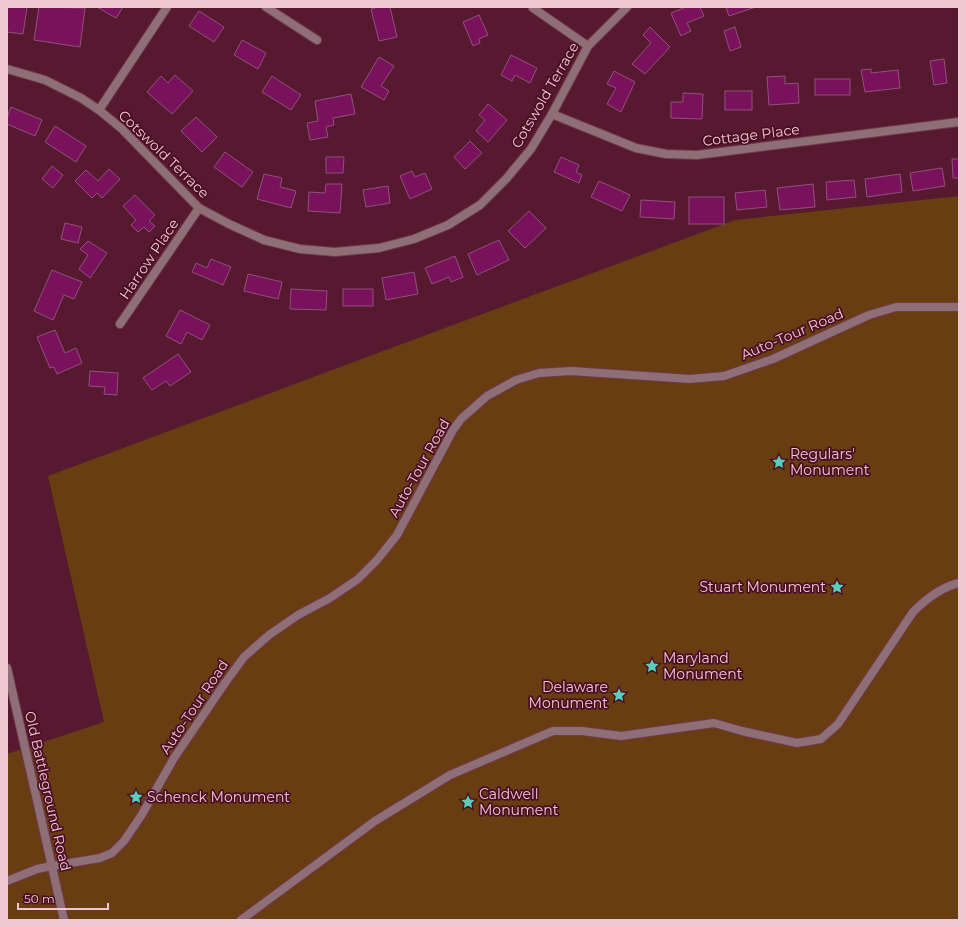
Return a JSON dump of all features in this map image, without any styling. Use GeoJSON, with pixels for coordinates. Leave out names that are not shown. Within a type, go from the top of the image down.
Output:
{"type":"FeatureCollection","features":[{"type":"Feature","properties":{"kind":"street"},"geometry":{"type":"LineString","coordinates":[[99,110],[168,7]]}},
{"type":"Feature","properties":{"kind":"street"},"geometry":{"type":"LineString","coordinates":[[266,7],[317,40]]}},
{"type":"Feature","properties":{"kind":"street","name":"Cotswold Terrace"},"geometry":{"type":"LineString","coordinates":[[7,69],[45,80],[81,98],[99,110],[122,129],[199,208],[264,240],[300,249],[335,252],[379,248],[414,239],[448,225],[480,205],[506,179],[531,149],[552,114],[588,46],[627,7]]}},
{"type":"Feature","properties":{"kind":"street"},"geometry":{"type":"LineString","coordinates":[[533,8],[588,46]]}},
{"type":"Feature","properties":{"kind":"street","name":"Cottage Place"},"geometry":{"type":"LineString","coordinates":[[552,114],[636,148],[666,154],[697,155],[959,122]]}},
{"type":"Feature","properties":{"kind":"street","name":"Harrow Place"},"geometry":{"type":"LineString","coordinates":[[120,324],[199,208]]}},
{"type":"Feature","properties":{"kind":"street","name":"Auto-Tour Road"},"geometry":{"type":"LineString","coordinates":[[7,881],[37,869],[100,858],[112,853],[121,844],[141,816],[174,758],[244,657],[280,627],[298,615],[330,598],[358,579],[376,560],[397,535],[453,430],[461,419],[487,396],[516,380],[539,372],[571,371],[690,379],[724,376],[773,359],[869,315],[896,307],[959,307]]}},
{"type":"Feature","properties":{"kind":"street"},"geometry":{"type":"LineString","coordinates":[[241,920],[375,821],[450,775],[553,731],[582,731],[621,736],[714,723],[742,731],[797,743],[821,739],[838,724],[913,612],[923,602],[938,592],[959,583]]}},
{"type":"Feature","properties":{"kind":"street","name":"Old Battleground Road"},"geometry":{"type":"LineString","coordinates":[[7,668],[64,920]]}},
{"type":"Feature","properties":{"kind":"shaded area"},"geometry":{"type":"Polygon","coordinates":[[[959,196],[959,920],[7,920],[7,754],[104,722],[48,476],[735,220],[959,196]]]}},
{"type":"Feature","properties":{"kind":"building"},"geometry":{"type":"Polygon","coordinates":[[[7,7],[27,7],[23,34],[7,32],[7,7]]]}},
{"type":"Feature","properties":{"kind":"building"},"geometry":{"type":"Polygon","coordinates":[[[39,7],[85,8],[80,47],[34,40],[39,7]]]}},
{"type":"Feature","properties":{"kind":"building"},"geometry":{"type":"Polygon","coordinates":[[[97,7],[123,7],[116,18],[97,7]]]}},
{"type":"Feature","properties":{"kind":"building"},"geometry":{"type":"Polygon","coordinates":[[[378,7],[390,7],[397,37],[379,41],[371,9],[378,7]]]}},
{"type":"Feature","properties":{"kind":"building"},"geometry":{"type":"Polygon","coordinates":[[[686,7],[700,7],[704,16],[687,23],[691,31],[681,36],[671,13],[686,7]]]}},
{"type":"Feature","properties":{"kind":"building"},"geometry":{"type":"Polygon","coordinates":[[[726,7],[756,7],[729,16],[726,7]]]}},
{"type":"Feature","properties":{"kind":"building"},"geometry":{"type":"Polygon","coordinates":[[[199,11],[224,27],[214,42],[189,26],[199,11]]]}},
{"type":"Feature","properties":{"kind":"building"},"geometry":{"type":"Polygon","coordinates":[[[479,15],[488,35],[479,39],[480,43],[473,46],[463,22],[479,15]]]}},
{"type":"Feature","properties":{"kind":"building"},"geometry":{"type":"Polygon","coordinates":[[[650,27],[670,47],[645,74],[632,64],[651,43],[643,35],[650,27]]]}},
{"type":"Feature","properties":{"kind":"building"},"geometry":{"type":"Polygon","coordinates":[[[735,27],[741,47],[730,51],[724,31],[735,27]]]}},
{"type":"Feature","properties":{"kind":"building"},"geometry":{"type":"Polygon","coordinates":[[[242,40],[266,53],[258,69],[234,55],[242,40]]]}},
{"type":"Feature","properties":{"kind":"building"},"geometry":{"type":"Polygon","coordinates":[[[511,55],[537,68],[530,83],[515,75],[512,81],[501,75],[511,55]]]}},
{"type":"Feature","properties":{"kind":"building"},"geometry":{"type":"Polygon","coordinates":[[[379,57],[394,66],[381,86],[389,91],[384,100],[361,87],[379,57]]]}},
{"type":"Feature","properties":{"kind":"building"},"geometry":{"type":"Polygon","coordinates":[[[944,59],[947,83],[934,85],[930,61],[944,59]]]}},
{"type":"Feature","properties":{"kind":"building"},"geometry":{"type":"Polygon","coordinates":[[[871,69],[871,73],[898,70],[900,88],[865,92],[861,70],[871,69]]]}},
{"type":"Feature","properties":{"kind":"building"},"geometry":{"type":"Polygon","coordinates":[[[614,71],[635,82],[621,112],[607,104],[616,88],[607,84],[614,71]]]}},
{"type":"Feature","properties":{"kind":"building"},"geometry":{"type":"Polygon","coordinates":[[[175,75],[193,91],[172,114],[147,92],[161,76],[168,83],[175,75]]]}},
{"type":"Feature","properties":{"kind":"building"},"geometry":{"type":"Polygon","coordinates":[[[272,76],[301,95],[291,110],[262,92],[272,76]]]}},
{"type":"Feature","properties":{"kind":"building"},"geometry":{"type":"Polygon","coordinates":[[[785,76],[785,84],[798,83],[799,103],[769,105],[767,77],[785,76]]]}},
{"type":"Feature","properties":{"kind":"building"},"geometry":{"type":"Polygon","coordinates":[[[815,79],[850,79],[850,95],[815,95],[815,79]]]}},
{"type":"Feature","properties":{"kind":"building"},"geometry":{"type":"Polygon","coordinates":[[[725,91],[752,91],[752,110],[725,110],[725,91]]]}},
{"type":"Feature","properties":{"kind":"building"},"geometry":{"type":"Polygon","coordinates":[[[683,93],[703,94],[702,119],[671,118],[671,102],[683,102],[683,93]]]}},
{"type":"Feature","properties":{"kind":"building"},"geometry":{"type":"Polygon","coordinates":[[[351,94],[355,114],[333,118],[334,125],[326,127],[328,137],[310,140],[307,123],[318,121],[315,101],[351,94]]]}},
{"type":"Feature","properties":{"kind":"building"},"geometry":{"type":"Polygon","coordinates":[[[488,104],[507,120],[488,142],[476,131],[485,120],[479,115],[488,104]]]}},
{"type":"Feature","properties":{"kind":"building"},"geometry":{"type":"Polygon","coordinates":[[[11,107],[42,120],[35,136],[7,124],[7,118],[11,107]]]}},
{"type":"Feature","properties":{"kind":"building"},"geometry":{"type":"Polygon","coordinates":[[[196,117],[217,137],[202,152],[181,131],[196,117]]]}},
{"type":"Feature","properties":{"kind":"building"},"geometry":{"type":"Polygon","coordinates":[[[55,126],[86,146],[76,162],[45,142],[55,126]]]}},
{"type":"Feature","properties":{"kind":"building"},"geometry":{"type":"Polygon","coordinates":[[[470,141],[482,153],[465,169],[454,157],[470,141]]]}},
{"type":"Feature","properties":{"kind":"building"},"geometry":{"type":"Polygon","coordinates":[[[225,152],[253,172],[242,187],[214,167],[225,152]]]}},
{"type":"Feature","properties":{"kind":"building"},"geometry":{"type":"Polygon","coordinates":[[[326,157],[344,157],[343,173],[326,173],[326,157]]]}},
{"type":"Feature","properties":{"kind":"building"},"geometry":{"type":"Polygon","coordinates":[[[561,157],[579,165],[576,172],[582,175],[579,183],[554,172],[561,157]]]}},
{"type":"Feature","properties":{"kind":"building"},"geometry":{"type":"Polygon","coordinates":[[[952,159],[959,159],[959,178],[953,178],[952,159]]]}},
{"type":"Feature","properties":{"kind":"building"},"geometry":{"type":"Polygon","coordinates":[[[52,166],[63,175],[53,188],[42,179],[52,166]]]}},
{"type":"Feature","properties":{"kind":"building"},"geometry":{"type":"Polygon","coordinates":[[[942,168],[945,186],[913,191],[910,173],[942,168]]]}},
{"type":"Feature","properties":{"kind":"building"},"geometry":{"type":"Polygon","coordinates":[[[109,169],[120,179],[102,198],[97,193],[92,198],[75,181],[86,170],[98,181],[109,169]]]}},
{"type":"Feature","properties":{"kind":"building"},"geometry":{"type":"Polygon","coordinates":[[[412,171],[415,177],[425,173],[432,189],[410,199],[400,176],[412,171]]]}},
{"type":"Feature","properties":{"kind":"building"},"geometry":{"type":"Polygon","coordinates":[[[264,174],[282,178],[280,187],[296,191],[291,208],[257,199],[264,174]]]}},
{"type":"Feature","properties":{"kind":"building"},"geometry":{"type":"Polygon","coordinates":[[[900,174],[902,192],[867,197],[865,179],[900,174]]]}},
{"type":"Feature","properties":{"kind":"building"},"geometry":{"type":"Polygon","coordinates":[[[854,180],[856,197],[827,200],[826,182],[854,180]]]}},
{"type":"Feature","properties":{"kind":"building"},"geometry":{"type":"Polygon","coordinates":[[[599,181],[630,195],[622,211],[591,197],[599,181]]]}},
{"type":"Feature","properties":{"kind":"building"},"geometry":{"type":"Polygon","coordinates":[[[326,184],[342,184],[340,213],[308,211],[309,192],[325,193],[326,184]]]}},
{"type":"Feature","properties":{"kind":"building"},"geometry":{"type":"Polygon","coordinates":[[[813,184],[815,207],[780,210],[777,188],[813,184]]]}},
{"type":"Feature","properties":{"kind":"building"},"geometry":{"type":"Polygon","coordinates":[[[388,186],[390,203],[366,207],[363,190],[388,186]]]}},
{"type":"Feature","properties":{"kind":"building"},"geometry":{"type":"Polygon","coordinates":[[[765,190],[767,207],[737,210],[735,193],[765,190]]]}},
{"type":"Feature","properties":{"kind":"building"},"geometry":{"type":"Polygon","coordinates":[[[135,195],[155,215],[149,221],[155,226],[149,232],[144,227],[138,232],[131,225],[136,220],[123,206],[135,195]]]}},
{"type":"Feature","properties":{"kind":"building"},"geometry":{"type":"Polygon","coordinates":[[[689,197],[724,197],[724,224],[689,224],[689,197]]]}},
{"type":"Feature","properties":{"kind":"building"},"geometry":{"type":"Polygon","coordinates":[[[641,200],[675,202],[674,219],[640,217],[641,200]]]}},
{"type":"Feature","properties":{"kind":"building"},"geometry":{"type":"Polygon","coordinates":[[[529,211],[546,228],[525,248],[508,231],[529,211]]]}},
{"type":"Feature","properties":{"kind":"building"},"geometry":{"type":"Polygon","coordinates":[[[65,223],[82,227],[78,243],[61,239],[65,223]]]}},
{"type":"Feature","properties":{"kind":"building"},"geometry":{"type":"Polygon","coordinates":[[[499,240],[509,260],[477,275],[468,254],[499,240]]]}},
{"type":"Feature","properties":{"kind":"building"},"geometry":{"type":"Polygon","coordinates":[[[88,241],[107,253],[90,278],[79,269],[88,255],[80,249],[88,241]]]}},
{"type":"Feature","properties":{"kind":"building"},"geometry":{"type":"Polygon","coordinates":[[[455,256],[463,277],[451,282],[449,277],[432,284],[425,268],[455,256]]]}},
{"type":"Feature","properties":{"kind":"building"},"geometry":{"type":"Polygon","coordinates":[[[211,259],[231,267],[223,285],[192,272],[196,263],[207,268],[211,259]]]}},
{"type":"Feature","properties":{"kind":"building"},"geometry":{"type":"Polygon","coordinates":[[[52,270],[82,282],[74,299],[64,295],[53,320],[34,311],[52,270]]]}},
{"type":"Feature","properties":{"kind":"building"},"geometry":{"type":"Polygon","coordinates":[[[414,272],[418,294],[386,300],[382,278],[414,272]]]}},
{"type":"Feature","properties":{"kind":"building"},"geometry":{"type":"Polygon","coordinates":[[[248,274],[282,282],[278,299],[244,291],[248,274]]]}},
{"type":"Feature","properties":{"kind":"building"},"geometry":{"type":"Polygon","coordinates":[[[291,289],[327,291],[326,310],[290,309],[291,289]]]}},
{"type":"Feature","properties":{"kind":"building"},"geometry":{"type":"Polygon","coordinates":[[[343,289],[373,289],[373,306],[343,306],[343,289]]]}},
{"type":"Feature","properties":{"kind":"building"},"geometry":{"type":"Polygon","coordinates":[[[180,310],[210,325],[202,340],[187,332],[181,344],[166,336],[180,310]]]}},
{"type":"Feature","properties":{"kind":"building"},"geometry":{"type":"Polygon","coordinates":[[[55,330],[65,353],[76,348],[82,363],[57,374],[54,367],[50,368],[37,337],[55,330]]]}},
{"type":"Feature","properties":{"kind":"building"},"geometry":{"type":"Polygon","coordinates":[[[178,354],[191,372],[170,386],[166,381],[152,390],[143,378],[178,354]]]}},
{"type":"Feature","properties":{"kind":"building"},"geometry":{"type":"Polygon","coordinates":[[[90,371],[118,373],[117,395],[104,394],[105,387],[89,386],[90,371]]]}},
{"type":"Feature","properties":{"kind":"place","name":"Regulars' Monument"},"geometry":{"type":"Point","coordinates":[779,462]}},
{"type":"Feature","properties":{"kind":"place","name":"Stuart Monument"},"geometry":{"type":"Point","coordinates":[837,587]}},
{"type":"Feature","properties":{"kind":"place","name":"Maryland Monument"},"geometry":{"type":"Point","coordinates":[652,666]}},
{"type":"Feature","properties":{"kind":"place","name":"Delaware Monument"},"geometry":{"type":"Point","coordinates":[619,695]}},
{"type":"Feature","properties":{"kind":"place","name":"Schenck Monument"},"geometry":{"type":"Point","coordinates":[136,797]}},
{"type":"Feature","properties":{"kind":"place","name":"Caldwell Monument"},"geometry":{"type":"Point","coordinates":[468,802]}}]}
